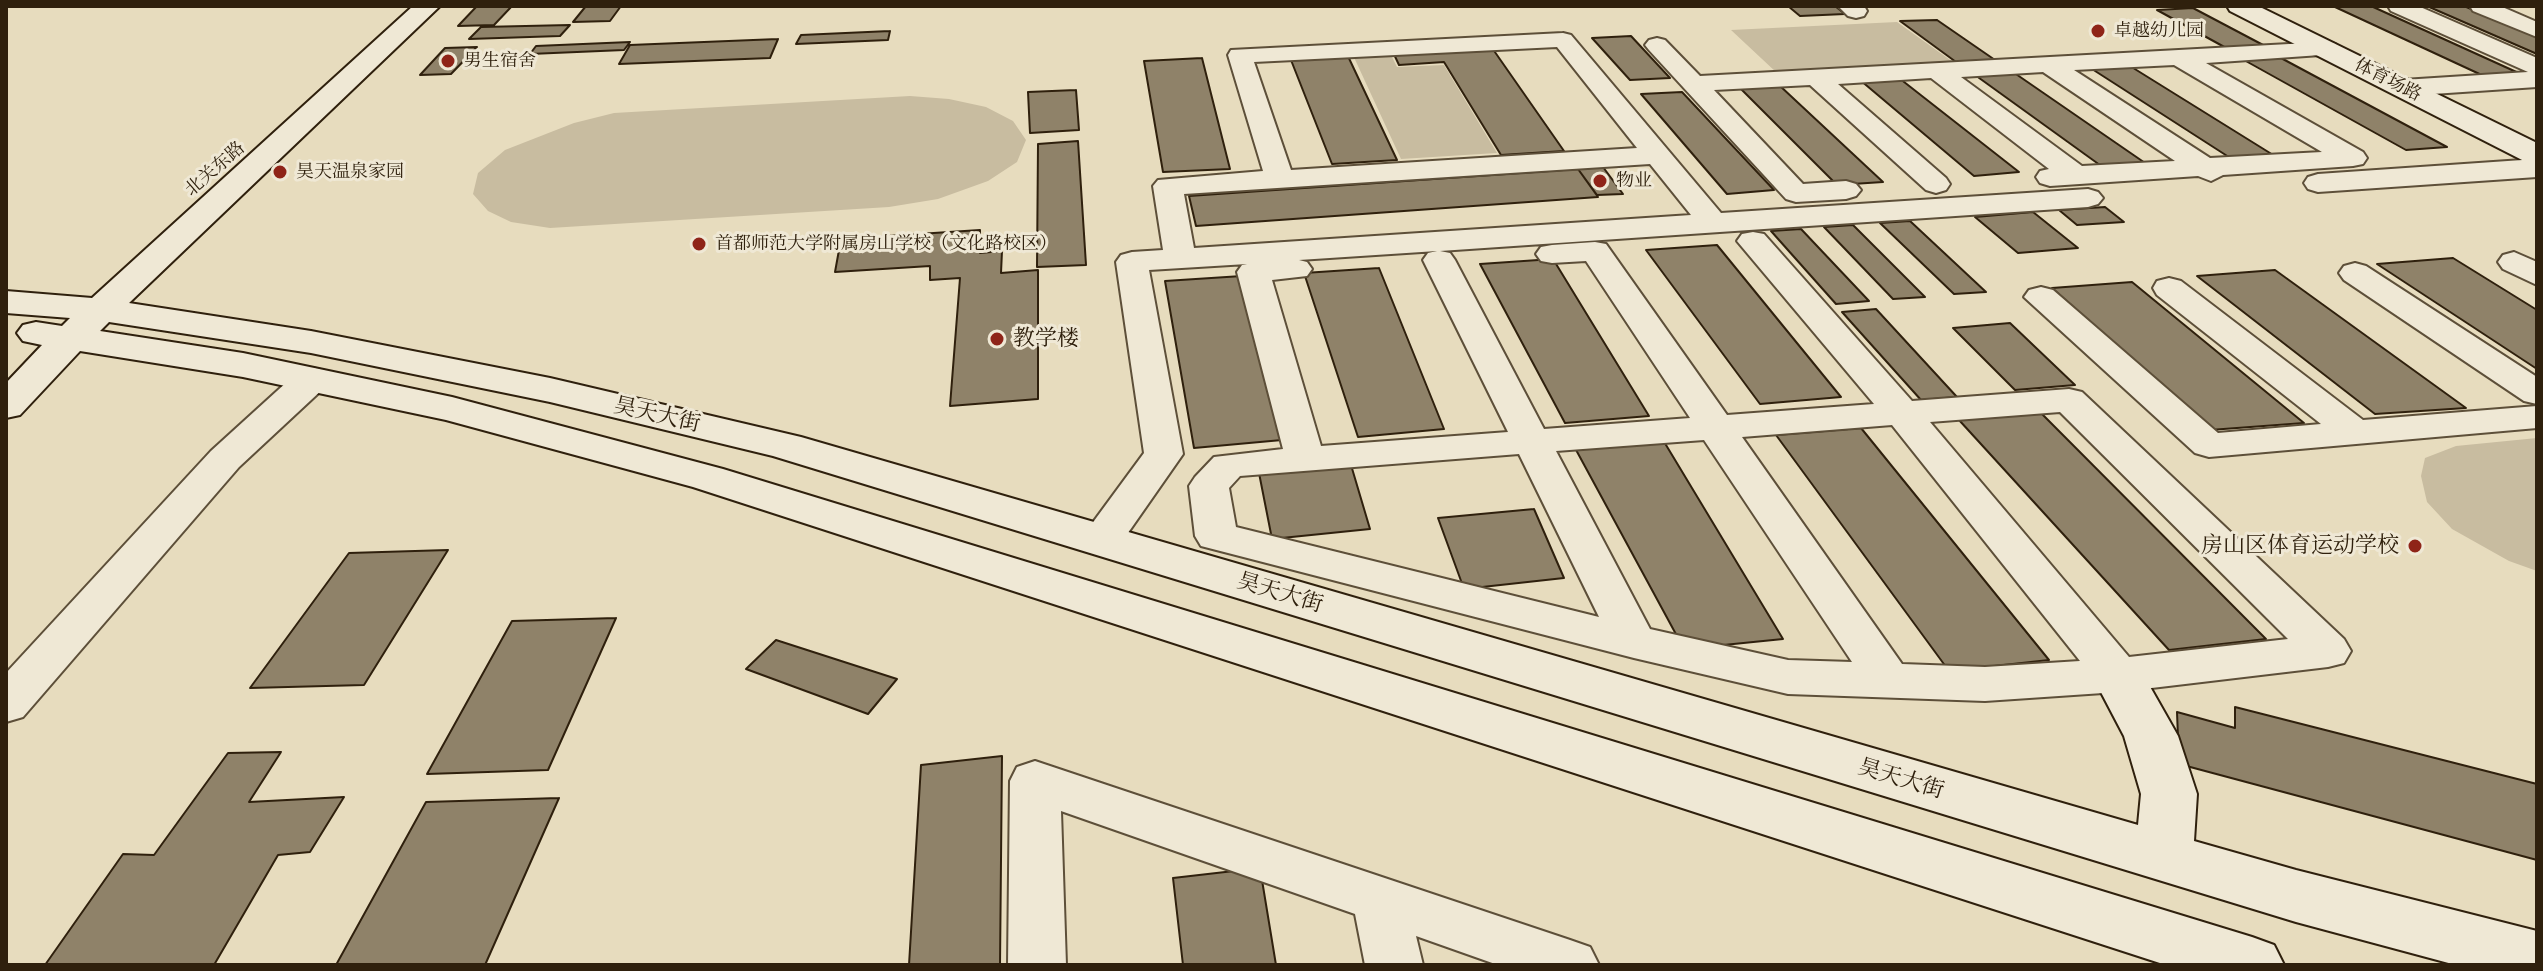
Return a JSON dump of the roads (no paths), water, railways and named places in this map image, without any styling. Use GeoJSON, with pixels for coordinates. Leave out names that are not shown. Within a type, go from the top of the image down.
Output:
{"type":"FeatureCollection","features":[{"type":"Feature","properties":{"kind":"main road","name":"北关东路"},"geometry":{"type":"LineString","coordinates":[[60,314],[401,6]]}},
{"type":"Feature","properties":{"kind":"main road","name":"北关东路"},"geometry":{"type":"LineString","coordinates":[[60,314],[428,6]]}},
{"type":"Feature","properties":{"kind":"main road","name":"体育场路"},"geometry":{"type":"LineString","coordinates":[[2239,6],[2537,155]]}},
{"type":"Feature","properties":{"kind":"main road","name":"昊天大街"},"geometry":{"type":"LineString","coordinates":[[6,302],[312,379],[452,409],[708,478],[2252,965]]}},
{"type":"Feature","properties":{"kind":"main road","name":"昊天大街"},"geometry":{"type":"LineString","coordinates":[[60,314],[311,342],[565,394],[786,446],[2296,896],[2537,959]]}},
{"type":"Feature","properties":{"kind":"main road"},"geometry":{"type":"LineString","coordinates":[[6,406],[60,314]]}},
{"type":"Feature","properties":{"kind":"main road"},"geometry":{"type":"LineString","coordinates":[[2118,675],[2151,736],[2169,794],[2164,857]]}},
{"type":"Feature","properties":{"kind":"street"},"geometry":{"type":"LineString","coordinates":[[2399,6],[2537,67]]}},
{"type":"Feature","properties":{"kind":"street"},"geometry":{"type":"LineString","coordinates":[[2481,6],[2537,30]]}},
{"type":"Feature","properties":{"kind":"street"},"geometry":{"type":"LineString","coordinates":[[1280,179],[1240,55],[1563,40],[1713,223]]}},
{"type":"Feature","properties":{"kind":"street"},"geometry":{"type":"LineString","coordinates":[[1657,45],[1796,193],[1936,184],[2082,187]]}},
{"type":"Feature","properties":{"kind":"street"},"geometry":{"type":"LineString","coordinates":[[1694,84],[2326,49]]}},
{"type":"Feature","properties":{"kind":"street"},"geometry":{"type":"LineString","coordinates":[[1101,540],[1164,454],[1132,262],[1713,223],[2353,158],[2178,57]]}},
{"type":"Feature","properties":{"kind":"street"},"geometry":{"type":"LineString","coordinates":[[2047,64],[2236,188],[2537,168]]}},
{"type":"Feature","properties":{"kind":"street"},"geometry":{"type":"LineString","coordinates":[[1937,71],[2082,187]]}},
{"type":"Feature","properties":{"kind":"street"},"geometry":{"type":"LineString","coordinates":[[1816,77],[1936,184]]}},
{"type":"Feature","properties":{"kind":"street"},"geometry":{"type":"LineString","coordinates":[[2403,88],[2537,79]]}},
{"type":"Feature","properties":{"kind":"street"},"geometry":{"type":"LineString","coordinates":[[1180,258],[1168,186],[1658,155]]}},
{"type":"Feature","properties":{"kind":"street"},"geometry":{"type":"LineString","coordinates":[[1753,241],[1902,413],[2118,675]]}},
{"type":"Feature","properties":{"kind":"street"},"geometry":{"type":"LineString","coordinates":[[1305,458],[1253,272],[1595,251],[1889,681]]}},
{"type":"Feature","properties":{"kind":"street"},"geometry":{"type":"LineString","coordinates":[[1439,260],[1634,642]]}},
{"type":"Feature","properties":{"kind":"street"},"geometry":{"type":"LineString","coordinates":[[2355,273],[2537,393]]}},
{"type":"Feature","properties":{"kind":"street"},"geometry":{"type":"LineString","coordinates":[[2169,288],[2357,434]]}},
{"type":"Feature","properties":{"kind":"street"},"geometry":{"type":"LineString","coordinates":[[2041,297],[2209,445],[2537,417]]}},
{"type":"Feature","properties":{"kind":"street"},"geometry":{"type":"LineString","coordinates":[[6,704],[225,459],[312,379]]}},
{"type":"Feature","properties":{"kind":"street"},"geometry":{"type":"LineString","coordinates":[[2069,400],[2328,651],[2118,675],[1985,684],[1788,677],[1634,642],[1216,536],[1209,486],[1228,465],[1716,427],[2069,400]]}},
{"type":"Feature","properties":{"kind":"street"},"geometry":{"type":"LineString","coordinates":[[1037,965],[1035,781],[1570,965]]}},
{"type":"Feature","properties":{"kind":"street"},"geometry":{"type":"LineString","coordinates":[[1379,899],[1394,965]]}},
{"type":"Feature","properties":{"kind":"place","name":"卓越幼儿园"},"geometry":{"type":"Point","coordinates":[2098,31]}},
{"type":"Feature","properties":{"kind":"place","name":"男生宿舍"},"geometry":{"type":"Point","coordinates":[448,61]}},
{"type":"Feature","properties":{"kind":"place","name":"昊天温泉家园"},"geometry":{"type":"Point","coordinates":[280,172]}},
{"type":"Feature","properties":{"kind":"place","name":"物业"},"geometry":{"type":"Point","coordinates":[1600,181]}},
{"type":"Feature","properties":{"kind":"place","name":"首都师范大学附属房山学校（文化路校区）"},"geometry":{"type":"Point","coordinates":[699,244]}},
{"type":"Feature","properties":{"kind":"place","name":"教学楼"},"geometry":{"type":"Point","coordinates":[997,339]}},
{"type":"Feature","properties":{"kind":"place","name":"房山区体育运动学校"},"geometry":{"type":"Point","coordinates":[2415,546]}}]}
